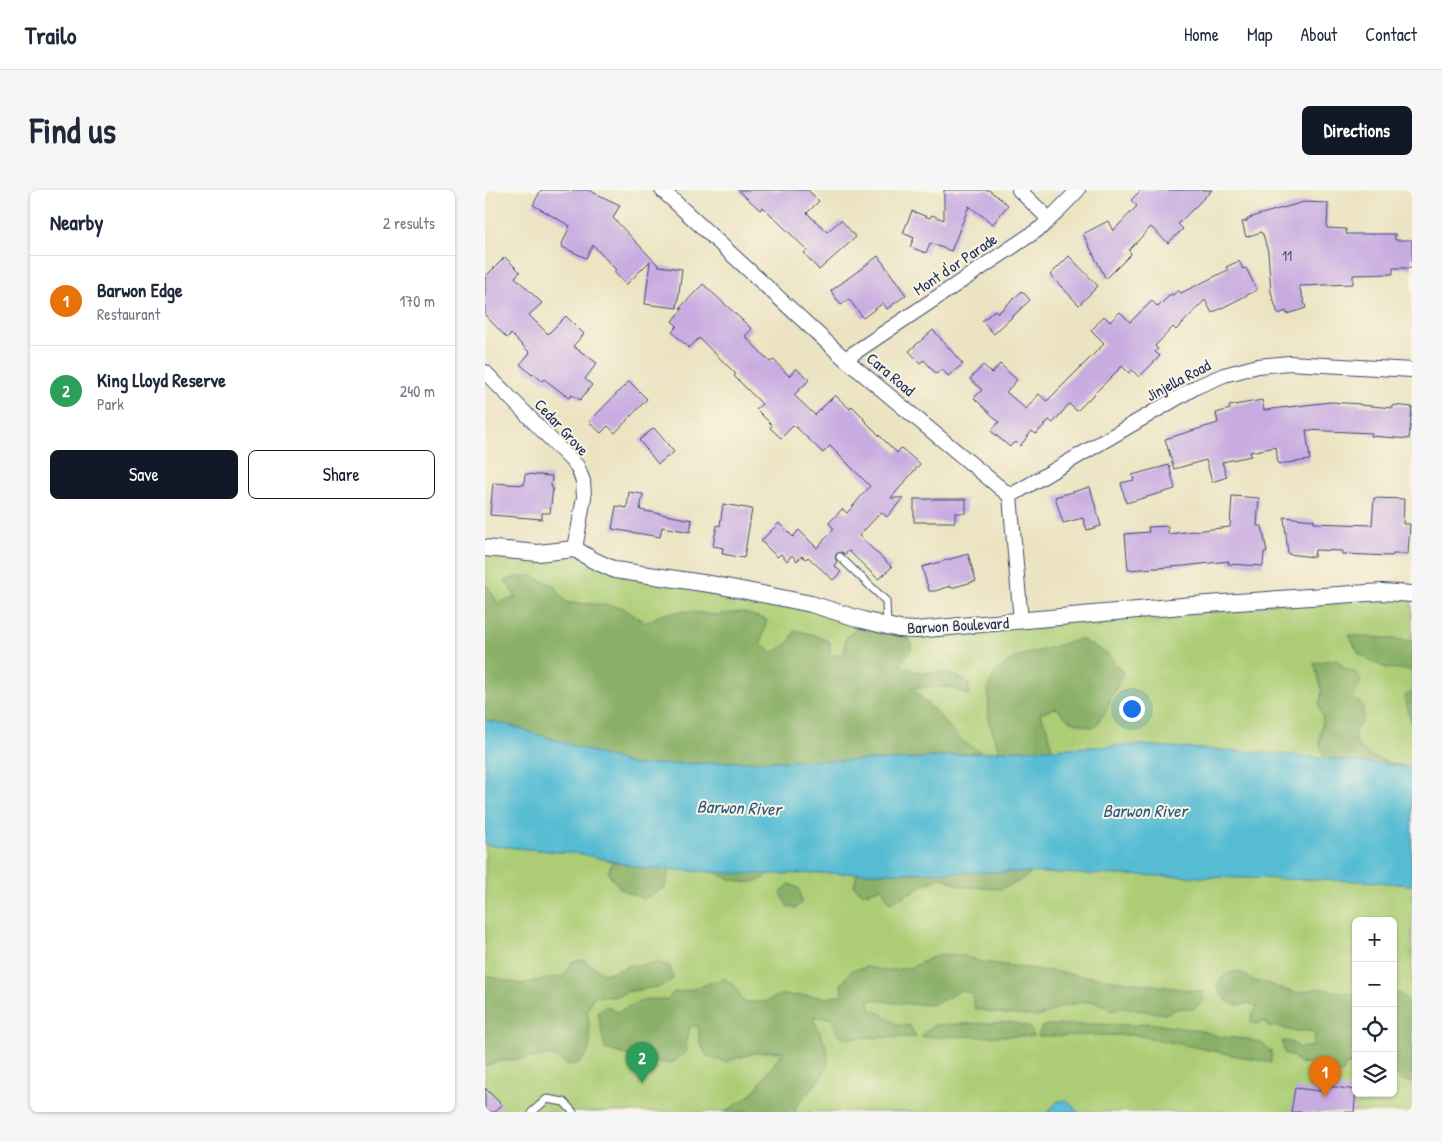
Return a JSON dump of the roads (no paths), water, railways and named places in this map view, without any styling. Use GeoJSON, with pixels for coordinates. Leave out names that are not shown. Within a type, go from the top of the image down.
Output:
{"type":"FeatureCollection","features":[{"type":"Feature","properties":{"kind":"street","name":"Cara Road"},"geometry":{"type":"LineString","coordinates":[[662,190],[845,359],[1010,496]]}},
{"type":"Feature","properties":{"kind":"street"},"geometry":{"type":"LineString","coordinates":[[1019,190],[1049,219]]}},
{"type":"Feature","properties":{"kind":"street","name":"Mont d'or Parade"},"geometry":{"type":"LineString","coordinates":[[845,359],[1042,227],[1078,190]]}},
{"type":"Feature","properties":{"kind":"street","name":"Jinjella Road"},"geometry":{"type":"LineString","coordinates":[[1010,496],[1196,387],[1223,375],[1258,366],[1289,362],[1412,370]]}},
{"type":"Feature","properties":{"kind":"street","name":"Cedar Grove"},"geometry":{"type":"LineString","coordinates":[[485,372],[577,466],[583,481],[584,497],[575,548]]}},
{"type":"Feature","properties":{"kind":"street"},"geometry":{"type":"LineString","coordinates":[[1010,496],[1021,621]]}},
{"type":"Feature","properties":{"kind":"street"},"geometry":{"type":"LineString","coordinates":[[485,548],[538,553],[575,548]]}},
{"type":"Feature","properties":{"kind":"street","name":"Barwon Boulevard"},"geometry":{"type":"LineString","coordinates":[[575,548],[593,560],[615,570],[707,583],[777,597],[887,626],[916,630],[1203,604],[1382,592],[1412,594]]}},
{"type":"Feature","properties":{"kind":"lane"},"geometry":{"type":"LineString","coordinates":[[840,557],[886,601],[887,626]]}},
{"type":"Feature","properties":{"kind":"lane"},"geometry":{"type":"LineString","coordinates":[[532,1112],[547,1099],[564,1102],[573,1112]]}},
{"type":"Feature","properties":{"kind":"water","name":"Barwon River"},"geometry":{"type":"Polygon","coordinates":[[[485,720],[508,725],[634,765],[900,760],[999,751],[1140,745],[1281,754],[1412,767],[1412,885],[1364,881],[1008,872],[747,874],[641,868],[582,854],[485,845],[485,720]]]}},
{"type":"Feature","properties":{"kind":"water"},"geometry":{"type":"Polygon","coordinates":[[[1067,1100],[1079,1112],[1047,1112],[1058,1101],[1067,1100]]]}},
{"type":"Feature","properties":{"kind":"place","name":"King Lloyd Reserve"},"geometry":{"type":"Point","coordinates":[642,1083]}},
{"type":"Feature","properties":{"kind":"place","name":"Barwon Edge"},"geometry":{"type":"Point","coordinates":[1325,1097]}}]}
